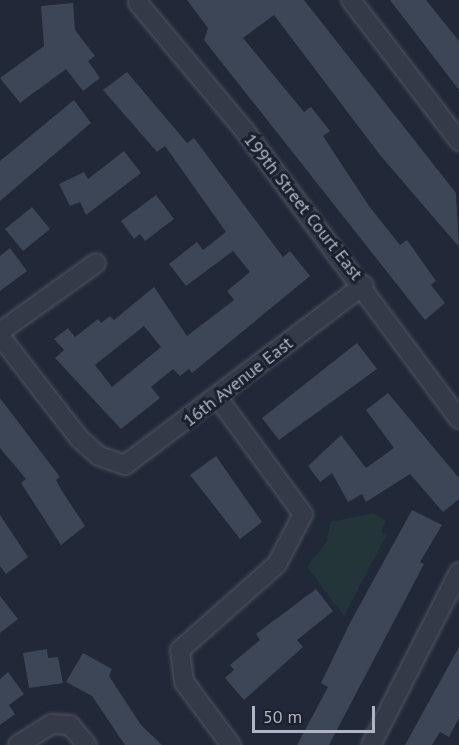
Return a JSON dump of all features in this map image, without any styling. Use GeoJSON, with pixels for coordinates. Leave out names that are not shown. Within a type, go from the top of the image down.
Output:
{"type":"FeatureCollection","features":[{"type":"Feature","properties":{"kind":"street"},"geometry":{"type":"LineString","coordinates":[[351,0],[459,141]]}},
{"type":"Feature","properties":{"kind":"street","name":"199th Street Court East"},"geometry":{"type":"LineString","coordinates":[[138,3],[364,285],[459,419]]}},
{"type":"Feature","properties":{"kind":"street"},"geometry":{"type":"LineString","coordinates":[[0,334],[96,263]]}},
{"type":"Feature","properties":{"kind":"street","name":"16th Avenue East"},"geometry":{"type":"LineString","coordinates":[[0,334],[80,439],[109,461],[134,462],[364,285]]}},
{"type":"Feature","properties":{"kind":"street"},"geometry":{"type":"LineString","coordinates":[[218,398],[303,514],[277,564],[180,650],[184,682],[231,745]]}},
{"type":"Feature","properties":{"kind":"street"},"geometry":{"type":"LineString","coordinates":[[371,745],[459,572]]}},
{"type":"Feature","properties":{"kind":"street"},"geometry":{"type":"LineString","coordinates":[[18,745],[42,727],[61,724],[70,725],[87,745]]}},
{"type":"Feature","properties":{"kind":"shaded area"},"geometry":{"type":"Polygon","coordinates":[[[374,513],[386,521],[381,531],[386,536],[344,616],[307,567],[327,541],[330,522],[374,513]]]}},
{"type":"Feature","properties":{"kind":"building"},"geometry":{"type":"Polygon","coordinates":[[[187,0],[304,0],[456,193],[459,247],[380,155],[274,15],[243,38],[304,112],[311,107],[330,131],[323,136],[369,206],[400,245],[407,240],[436,281],[431,285],[445,303],[425,320],[204,40],[208,28],[187,0]]]}},
{"type":"Feature","properties":{"kind":"building"},"geometry":{"type":"Polygon","coordinates":[[[390,0],[426,0],[459,41],[459,90],[390,0]]]}},
{"type":"Feature","properties":{"kind":"building"},"geometry":{"type":"Polygon","coordinates":[[[73,3],[75,30],[95,56],[88,61],[100,78],[83,91],[66,69],[20,103],[0,78],[44,46],[41,6],[73,3]]]}},
{"type":"Feature","properties":{"kind":"building"},"geometry":{"type":"Polygon","coordinates":[[[127,72],[187,143],[194,138],[283,257],[290,251],[310,276],[192,373],[189,369],[180,376],[173,369],[151,387],[160,398],[121,429],[55,358],[64,350],[54,339],[68,328],[75,337],[98,319],[101,323],[110,316],[114,320],[154,287],[187,336],[234,300],[227,291],[250,272],[233,251],[186,286],[169,264],[197,242],[203,250],[226,232],[165,146],[157,152],[103,90],[127,72]],[[144,326],[95,365],[112,387],[161,347],[144,326]]]}},
{"type":"Feature","properties":{"kind":"building"},"geometry":{"type":"Polygon","coordinates":[[[74,100],[91,123],[0,201],[0,161],[74,100]]]}},
{"type":"Feature","properties":{"kind":"building"},"geometry":{"type":"Polygon","coordinates":[[[124,151],[141,173],[86,215],[80,202],[70,206],[59,184],[84,172],[88,179],[124,151]]]}},
{"type":"Feature","properties":{"kind":"building"},"geometry":{"type":"Polygon","coordinates":[[[156,195],[174,219],[145,241],[140,234],[134,239],[121,221],[156,195]]]}},
{"type":"Feature","properties":{"kind":"building"},"geometry":{"type":"Polygon","coordinates":[[[32,207],[50,229],[23,251],[5,229],[32,207]]]}},
{"type":"Feature","properties":{"kind":"building"},"geometry":{"type":"Polygon","coordinates":[[[10,248],[27,271],[0,291],[0,256],[10,248]]]}},
{"type":"Feature","properties":{"kind":"building"},"geometry":{"type":"Polygon","coordinates":[[[357,343],[377,369],[279,440],[262,418],[357,343]]]}},
{"type":"Feature","properties":{"kind":"building"},"geometry":{"type":"Polygon","coordinates":[[[388,393],[459,478],[459,499],[443,512],[410,474],[366,502],[362,494],[348,502],[332,473],[320,482],[308,466],[341,435],[366,468],[394,448],[366,410],[388,393]]]}},
{"type":"Feature","properties":{"kind":"building"},"geometry":{"type":"Polygon","coordinates":[[[0,398],[60,477],[56,480],[85,526],[61,545],[21,483],[26,479],[0,448],[0,398]]]}},
{"type":"Feature","properties":{"kind":"building"},"geometry":{"type":"Polygon","coordinates":[[[216,456],[262,522],[240,539],[190,475],[216,456]]]}},
{"type":"Feature","properties":{"kind":"building"},"geometry":{"type":"Polygon","coordinates":[[[412,510],[442,525],[420,562],[424,564],[329,745],[297,745],[328,687],[321,683],[351,621],[412,510]]]}},
{"type":"Feature","properties":{"kind":"building"},"geometry":{"type":"Polygon","coordinates":[[[0,515],[28,557],[6,574],[0,566],[0,515]]]}},
{"type":"Feature","properties":{"kind":"building"},"geometry":{"type":"Polygon","coordinates":[[[316,589],[333,611],[297,640],[303,647],[244,700],[225,678],[234,670],[230,665],[260,640],[256,634],[316,589]]]}},
{"type":"Feature","properties":{"kind":"building"},"geometry":{"type":"Polygon","coordinates":[[[0,596],[18,619],[0,633],[0,596]]]}},
{"type":"Feature","properties":{"kind":"building"},"geometry":{"type":"Polygon","coordinates":[[[459,647],[459,718],[449,737],[440,732],[432,745],[405,745],[459,647]]]}},
{"type":"Feature","properties":{"kind":"building"},"geometry":{"type":"Polygon","coordinates":[[[47,649],[48,658],[58,657],[63,683],[29,688],[23,653],[47,649]]]}},
{"type":"Feature","properties":{"kind":"building"},"geometry":{"type":"Polygon","coordinates":[[[83,653],[112,669],[109,676],[141,725],[162,745],[125,745],[92,696],[66,682],[83,653]]]}},
{"type":"Feature","properties":{"kind":"building"},"geometry":{"type":"Polygon","coordinates":[[[8,672],[24,694],[9,705],[15,714],[0,725],[0,679],[8,672]]]}}]}
